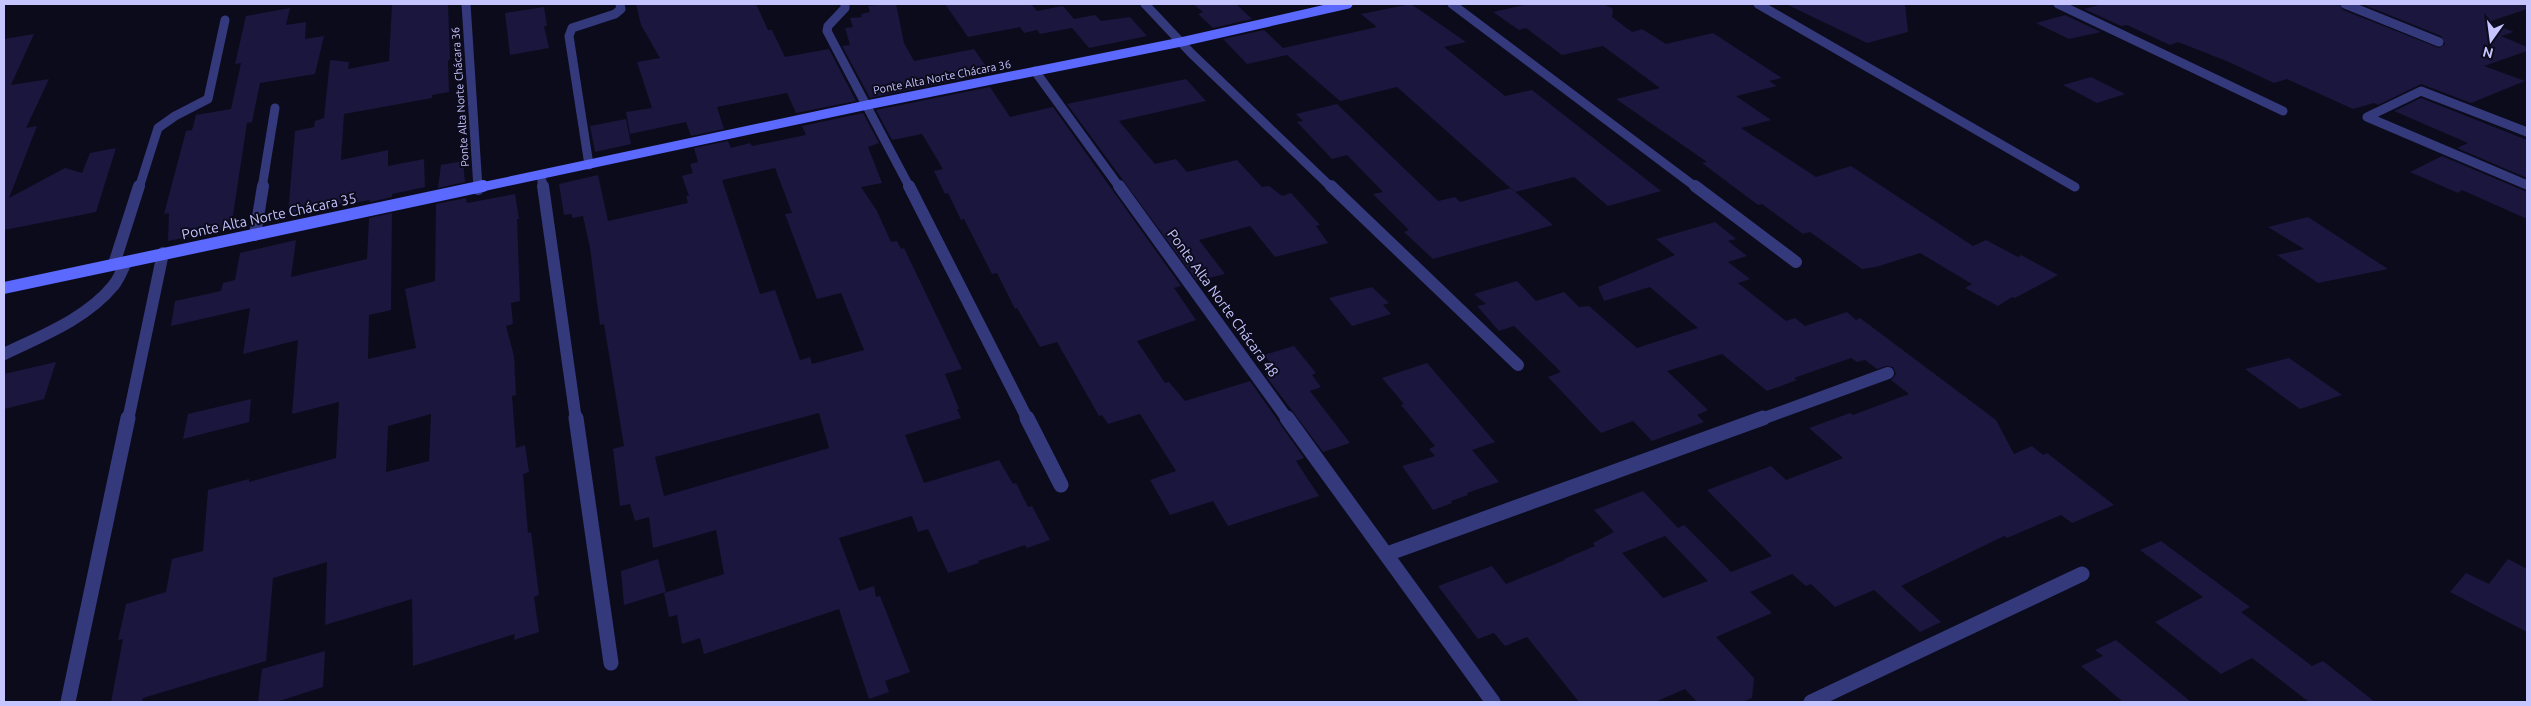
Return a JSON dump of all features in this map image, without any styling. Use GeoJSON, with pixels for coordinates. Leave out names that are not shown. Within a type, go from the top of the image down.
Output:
{"type":"FeatureCollection","features":[{"type":"Feature","properties":{"kind":"street","name":"Ponte Alta Norte Chácara 36"},"geometry":{"type":"LineString","coordinates":[[466,4],[478,189]]}},
{"type":"Feature","properties":{"kind":"street"},"geometry":{"type":"LineString","coordinates":[[589,165],[569,36],[572,28],[615,14],[622,9],[620,4]]}},
{"type":"Feature","properties":{"kind":"street"},"geometry":{"type":"LineString","coordinates":[[845,4],[845,8],[828,26],[827,31],[1060,485]]}},
{"type":"Feature","properties":{"kind":"street"},"geometry":{"type":"LineString","coordinates":[[1145,4],[1181,42],[1518,365]]}},
{"type":"Feature","properties":{"kind":"street","name":"Ponte Alta Norte Chácara 36"},"geometry":{"type":"LineString","coordinates":[[541,175],[866,105],[1181,42],[1348,4]]}},
{"type":"Feature","properties":{"kind":"street"},"geometry":{"type":"LineString","coordinates":[[1452,4],[1796,262]]}},
{"type":"Feature","properties":{"kind":"street"},"geometry":{"type":"LineString","coordinates":[[1758,4],[2075,187]]}},
{"type":"Feature","properties":{"kind":"street"},"geometry":{"type":"LineString","coordinates":[[2058,4],[2283,110]]}},
{"type":"Feature","properties":{"kind":"street"},"geometry":{"type":"LineString","coordinates":[[2345,4],[2439,42]]}},
{"type":"Feature","properties":{"kind":"street"},"geometry":{"type":"LineString","coordinates":[[4,354],[46,333],[94,303],[114,284],[158,128],[175,116],[208,99],[225,20]]}},
{"type":"Feature","properties":{"kind":"street","name":"Ponte Alta Norte Chácara 48"},"geometry":{"type":"LineString","coordinates":[[1035,71],[1493,702]]}},
{"type":"Feature","properties":{"kind":"street"},"geometry":{"type":"LineString","coordinates":[[2527,132],[2421,91],[2367,117],[2527,185]]}},
{"type":"Feature","properties":{"kind":"street"},"geometry":{"type":"LineString","coordinates":[[256,234],[275,108]]}},
{"type":"Feature","properties":{"kind":"street","name":"Ponte Alta Norte Chácara 35"},"geometry":{"type":"LineString","coordinates":[[4,288],[541,175]]}},
{"type":"Feature","properties":{"kind":"street"},"geometry":{"type":"LineString","coordinates":[[541,175],[611,663]]}},
{"type":"Feature","properties":{"kind":"street"},"geometry":{"type":"LineString","coordinates":[[68,702],[164,253]]}},
{"type":"Feature","properties":{"kind":"street"},"geometry":{"type":"LineString","coordinates":[[1387,554],[1888,373]]}},
{"type":"Feature","properties":{"kind":"street"},"geometry":{"type":"LineString","coordinates":[[1811,702],[2082,574]]}},
{"type":"Feature","properties":{"kind":"building"},"geometry":{"type":"Polygon","coordinates":[[[392,4],[448,4],[449,92],[432,95],[432,98],[344,114],[341,160],[388,150],[388,166],[424,159],[425,187],[392,194],[392,197],[370,202],[370,200],[343,205],[344,203],[288,214],[295,131],[314,127],[315,121],[324,118],[330,60],[349,62],[348,69],[389,61],[392,4]]]}},
{"type":"Feature","properties":{"kind":"building"},"geometry":{"type":"Polygon","coordinates":[[[636,4],[756,4],[768,30],[772,30],[785,57],[829,49],[856,101],[796,113],[787,93],[717,107],[724,129],[691,136],[686,122],[630,134],[626,112],[652,108],[637,62],[660,58],[641,25],[636,4]]]}},
{"type":"Feature","properties":{"kind":"building"},"geometry":{"type":"Polygon","coordinates":[[[896,4],[904,43],[914,61],[974,49],[988,69],[979,70],[982,75],[870,98],[842,46],[850,45],[845,28],[853,27],[850,18],[862,17],[861,14],[870,12],[868,6],[896,4]]]}},
{"type":"Feature","properties":{"kind":"building"},"geometry":{"type":"Polygon","coordinates":[[[945,4],[1031,4],[1037,11],[1063,6],[1074,19],[1095,15],[1101,21],[1130,17],[1147,36],[1089,48],[1072,28],[1040,34],[1037,30],[1024,33],[1020,27],[968,37],[945,4]]]}},
{"type":"Feature","properties":{"kind":"building"},"geometry":{"type":"Polygon","coordinates":[[[1193,4],[1236,4],[1252,19],[1213,28],[1198,14],[1203,12],[1193,4]]]}},
{"type":"Feature","properties":{"kind":"building"},"geometry":{"type":"Polygon","coordinates":[[[1411,4],[1466,42],[1444,47],[1505,96],[1532,90],[1661,191],[1608,206],[1574,177],[1515,192],[1397,87],[1340,101],[1287,55],[1247,64],[1223,39],[1264,30],[1283,48],[1377,27],[1361,14],[1411,4]]]}},
{"type":"Feature","properties":{"kind":"building"},"geometry":{"type":"Polygon","coordinates":[[[1528,4],[1604,4],[1613,9],[1612,17],[1632,32],[1642,29],[1666,44],[1713,33],[1782,78],[1769,81],[1777,86],[1736,96],[1771,120],[1741,128],[1816,177],[1851,166],[1973,246],[1986,240],[2018,257],[2021,255],[2058,275],[2015,298],[2012,297],[1998,306],[1965,288],[1972,284],[1920,253],[1876,267],[1862,269],[1810,232],[1803,234],[1762,204],[1758,205],[1702,163],[1707,162],[1616,99],[1660,88],[1603,46],[1562,55],[1526,28],[1519,30],[1493,12],[1528,4]]]}},
{"type":"Feature","properties":{"kind":"building"},"geometry":{"type":"Polygon","coordinates":[[[1786,4],[1905,4],[1908,32],[1867,43],[1786,4]]]}},
{"type":"Feature","properties":{"kind":"building"},"geometry":{"type":"Polygon","coordinates":[[[2102,4],[2339,4],[2343,10],[2439,48],[2445,44],[2441,36],[2362,4],[2527,4],[2527,9],[2488,22],[2514,32],[2501,36],[2527,47],[2527,51],[2484,66],[2525,81],[2471,103],[2421,84],[2378,105],[2374,103],[2353,109],[2287,79],[2274,83],[2229,62],[2178,42],[2170,45],[2127,25],[2121,26],[2084,9],[2102,4]]]}},
{"type":"Feature","properties":{"kind":"building"},"geometry":{"type":"Polygon","coordinates":[[[544,7],[547,26],[544,26],[549,48],[510,55],[505,13],[544,7]]]}},
{"type":"Feature","properties":{"kind":"building"},"geometry":{"type":"Polygon","coordinates":[[[290,8],[286,25],[306,22],[305,39],[324,36],[315,74],[260,83],[252,122],[247,123],[231,228],[168,241],[169,213],[164,214],[186,131],[192,130],[196,115],[231,109],[241,63],[235,64],[246,16],[290,8]]]}},
{"type":"Feature","properties":{"kind":"building"},"geometry":{"type":"Polygon","coordinates":[[[2065,15],[2101,32],[2069,39],[2036,23],[2065,15]]]}},
{"type":"Feature","properties":{"kind":"building"},"geometry":{"type":"Polygon","coordinates":[[[34,34],[11,85],[49,79],[26,128],[37,126],[9,198],[65,168],[82,173],[90,153],[116,148],[96,212],[4,230],[4,39],[34,34]]]}},
{"type":"Feature","properties":{"kind":"building"},"geometry":{"type":"Polygon","coordinates":[[[2091,77],[2125,94],[2097,103],[2063,85],[2091,77]]]}},
{"type":"Feature","properties":{"kind":"building"},"geometry":{"type":"Polygon","coordinates":[[[1186,79],[1206,101],[1119,121],[1155,164],[1176,159],[1187,172],[1237,160],[1262,187],[1269,186],[1282,196],[1291,193],[1320,225],[1316,226],[1328,243],[1275,257],[1250,226],[1199,240],[1225,274],[1197,281],[1067,104],[1186,79]]]}},
{"type":"Feature","properties":{"kind":"building"},"geometry":{"type":"Polygon","coordinates":[[[990,87],[1010,117],[1053,107],[1181,286],[1174,288],[1196,320],[1137,341],[1165,383],[1169,382],[1185,401],[1250,381],[1304,458],[1296,461],[1319,496],[1228,526],[1213,501],[1170,515],[1150,480],[1176,471],[1140,414],[1108,424],[1102,415],[1099,416],[1057,342],[1040,347],[1017,308],[1015,309],[997,273],[992,274],[964,219],[961,220],[948,193],[945,194],[934,171],[943,169],[922,134],[892,140],[876,110],[990,87]]]}},
{"type":"Feature","properties":{"kind":"building"},"geometry":{"type":"Polygon","coordinates":[[[2421,98],[2527,140],[2527,178],[2457,148],[2468,143],[2394,111],[2421,98]]]}},
{"type":"Feature","properties":{"kind":"building"},"geometry":{"type":"Polygon","coordinates":[[[1337,104],[1438,201],[1455,197],[1460,202],[1511,188],[1553,225],[1433,259],[1404,232],[1409,230],[1373,194],[1383,192],[1347,155],[1332,159],[1297,122],[1303,121],[1296,114],[1337,104]]]}},
{"type":"Feature","properties":{"kind":"building"},"geometry":{"type":"Polygon","coordinates":[[[863,113],[879,143],[868,147],[882,183],[861,187],[877,211],[891,242],[897,241],[901,249],[904,248],[962,369],[945,374],[961,418],[905,435],[924,483],[999,460],[1013,484],[1016,483],[1028,507],[1032,506],[1050,540],[1027,548],[1025,545],[948,573],[928,529],[918,532],[912,516],[839,538],[859,591],[874,586],[876,597],[880,596],[910,672],[885,681],[889,692],[869,699],[839,609],[704,654],[700,638],[682,644],[677,615],[669,617],[664,593],[724,574],[716,530],[653,548],[649,517],[635,521],[630,504],[620,506],[613,449],[624,446],[604,324],[600,325],[590,248],[583,216],[572,218],[572,214],[564,215],[559,184],[598,175],[608,221],[688,203],[686,196],[689,196],[682,176],[693,173],[690,164],[698,162],[694,148],[728,141],[731,148],[750,143],[752,146],[806,135],[802,126],[863,113]],[[775,168],[722,180],[760,294],[775,290],[800,360],[810,357],[812,364],[864,350],[841,293],[817,299],[785,214],[792,213],[775,168]],[[819,413],[655,457],[664,496],[829,448],[819,413]]]}},
{"type":"Feature","properties":{"kind":"building"},"geometry":{"type":"Polygon","coordinates":[[[626,119],[631,144],[595,152],[590,126],[626,119]]]}},
{"type":"Feature","properties":{"kind":"building"},"geometry":{"type":"Polygon","coordinates":[[[2442,156],[2527,192],[2527,219],[2462,190],[2458,193],[2410,172],[2442,156]]]}},
{"type":"Feature","properties":{"kind":"building"},"geometry":{"type":"Polygon","coordinates":[[[463,161],[465,182],[438,188],[441,165],[463,161]]]}},
{"type":"Feature","properties":{"kind":"building"},"geometry":{"type":"Polygon","coordinates":[[[515,194],[519,219],[517,219],[520,301],[511,303],[513,324],[506,326],[514,356],[516,395],[512,396],[516,448],[525,445],[529,472],[523,474],[528,533],[531,532],[539,595],[534,597],[539,632],[514,640],[515,634],[413,666],[412,599],[325,625],[327,562],[273,578],[266,661],[143,698],[142,702],[111,702],[123,639],[118,640],[126,604],[166,592],[172,559],[203,551],[208,490],[249,479],[249,482],[336,458],[339,402],[292,414],[298,340],[243,354],[250,308],[171,326],[175,301],[221,291],[223,283],[235,280],[240,253],[296,240],[291,277],[367,259],[369,218],[392,213],[391,310],[369,315],[368,359],[416,348],[405,289],[435,281],[436,204],[466,198],[467,203],[515,194]],[[431,414],[388,426],[386,472],[429,461],[431,414]]]}},
{"type":"Feature","properties":{"kind":"building"},"geometry":{"type":"Polygon","coordinates":[[[2308,217],[2388,269],[2318,283],[2277,255],[2304,249],[2268,227],[2308,217]]]}},
{"type":"Feature","properties":{"kind":"building"},"geometry":{"type":"Polygon","coordinates":[[[1715,222],[1736,239],[1728,241],[1747,256],[1728,262],[1750,279],[1738,283],[1786,321],[1795,318],[1805,326],[1847,312],[1856,320],[1860,318],[1996,420],[2014,454],[2032,446],[2043,455],[2047,453],[2114,505],[2072,523],[2061,515],[2007,538],[2004,536],[1901,586],[1941,622],[1920,632],[1874,590],[1835,607],[1811,584],[1806,586],[1792,574],[1750,592],[1772,613],[1716,637],[1754,678],[1752,698],[1742,702],[1697,702],[1685,689],[1655,702],[1579,702],[1527,637],[1505,646],[1494,633],[1478,639],[1438,586],[1492,566],[1506,584],[1565,560],[1595,546],[1593,543],[1614,532],[1594,510],[1643,491],[1678,528],[1684,525],[1731,572],[1772,556],[1707,490],[1771,466],[1786,480],[1843,458],[1809,428],[1850,413],[1853,415],[1909,394],[1891,380],[1896,374],[1893,367],[1886,366],[1877,369],[1865,360],[1857,362],[1851,358],[1794,378],[1797,380],[1767,391],[1722,354],[1667,371],[1708,410],[1697,415],[1704,422],[1652,441],[1633,421],[1601,433],[1548,377],[1561,372],[1514,326],[1499,331],[1477,306],[1486,304],[1474,294],[1517,281],[1536,301],[1564,292],[1579,307],[1589,306],[1637,348],[1698,328],[1650,287],[1604,301],[1598,287],[1675,255],[1656,239],[1715,222]],[[1665,536],[1622,553],[1663,598],[1708,581],[1665,536]]]}},
{"type":"Feature","properties":{"kind":"building"},"geometry":{"type":"Polygon","coordinates":[[[1372,287],[1389,303],[1383,305],[1391,314],[1352,326],[1329,298],[1372,287]]]}},
{"type":"Feature","properties":{"kind":"building"},"geometry":{"type":"Polygon","coordinates":[[[1294,346],[1316,373],[1312,375],[1321,387],[1310,391],[1350,443],[1323,452],[1266,376],[1278,373],[1264,355],[1294,346]]]}},
{"type":"Feature","properties":{"kind":"building"},"geometry":{"type":"Polygon","coordinates":[[[2289,358],[2342,395],[2300,409],[2245,369],[2289,358]]]}},
{"type":"Feature","properties":{"kind":"building"},"geometry":{"type":"Polygon","coordinates":[[[56,362],[44,399],[4,409],[4,374],[56,362]]]}},
{"type":"Feature","properties":{"kind":"building"},"geometry":{"type":"Polygon","coordinates":[[[1427,363],[1495,442],[1472,450],[1499,482],[1467,493],[1468,495],[1433,510],[1402,466],[1435,456],[1429,449],[1435,446],[1401,405],[1404,404],[1382,378],[1427,363]]]}},
{"type":"Feature","properties":{"kind":"building"},"geometry":{"type":"Polygon","coordinates":[[[251,399],[249,422],[183,439],[188,414],[251,399]]]}},
{"type":"Feature","properties":{"kind":"building"},"geometry":{"type":"Polygon","coordinates":[[[2161,541],[2250,607],[2241,612],[2312,666],[2323,661],[2375,702],[2309,702],[2252,658],[2221,674],[2155,622],[2203,597],[2140,550],[2161,541]]]}},
{"type":"Feature","properties":{"kind":"building"},"geometry":{"type":"Polygon","coordinates":[[[658,559],[666,592],[624,605],[621,571],[658,559]]]}},
{"type":"Feature","properties":{"kind":"building"},"geometry":{"type":"Polygon","coordinates":[[[2508,559],[2527,569],[2527,632],[2450,592],[2466,573],[2489,584],[2508,559]]]}},
{"type":"Feature","properties":{"kind":"building"},"geometry":{"type":"Polygon","coordinates":[[[2116,640],[2191,702],[2123,702],[2081,666],[2103,656],[2095,650],[2116,640]]]}},
{"type":"Feature","properties":{"kind":"building"},"geometry":{"type":"Polygon","coordinates":[[[325,651],[323,687],[276,702],[258,702],[262,669],[325,651]]]}}]}
